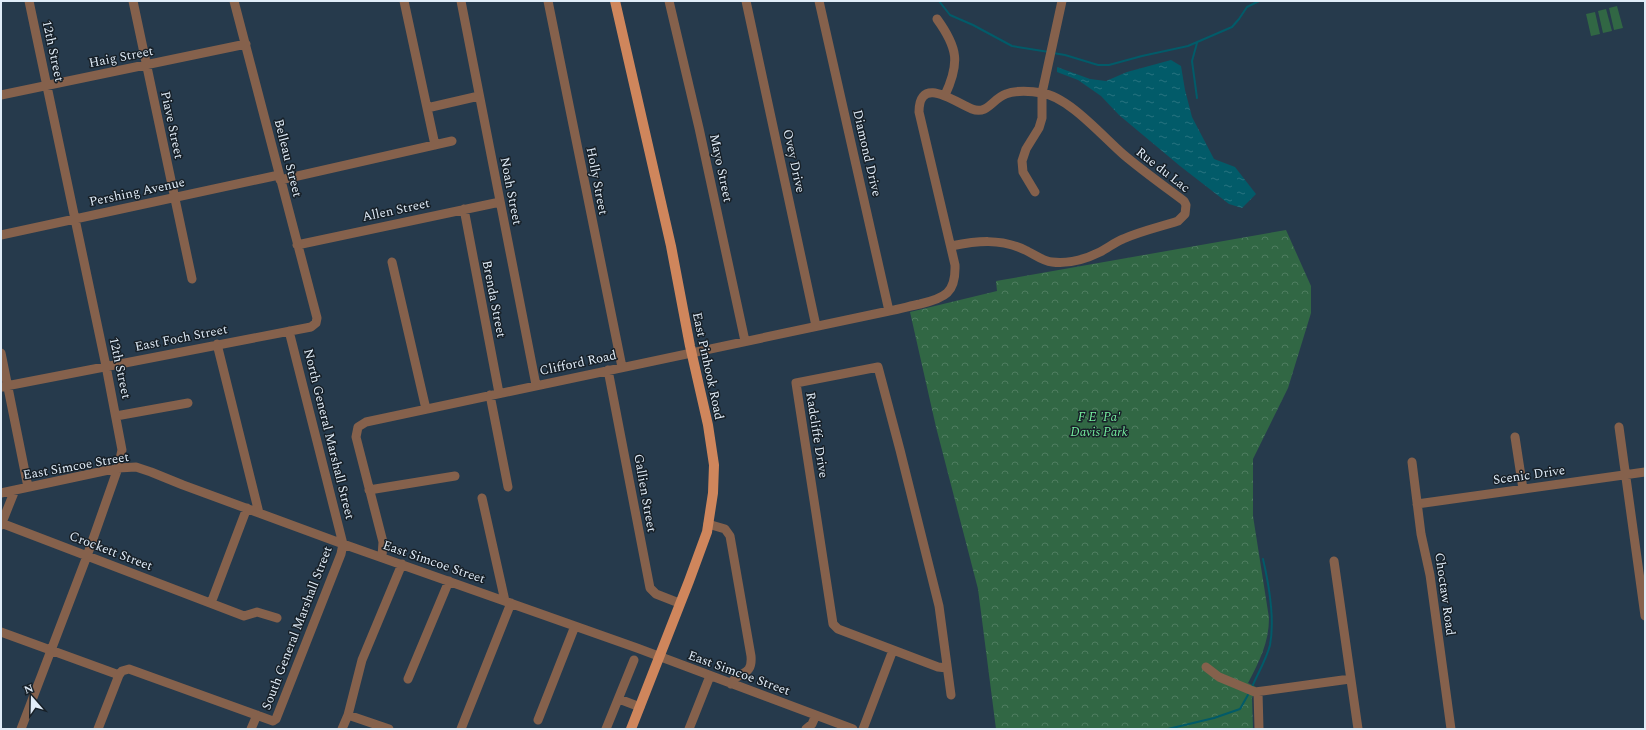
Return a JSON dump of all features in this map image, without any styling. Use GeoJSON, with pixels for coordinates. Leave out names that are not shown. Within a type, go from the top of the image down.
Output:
{"type":"FeatureCollection","features":[{"type":"Feature","properties":{"kind":"main road","name":"East Pinhook Road"},"geometry":{"type":"LineString","coordinates":[[615,1],[663,210],[691,352],[712,446],[714,482],[708,524],[697,561],[631,729]]}},
{"type":"Feature","properties":{"kind":"street","name":"12th Street"},"geometry":{"type":"LineString","coordinates":[[21,729],[118,468],[122,450],[106,366],[29,1]]}},
{"type":"Feature","properties":{"kind":"street","name":"Piave Street"},"geometry":{"type":"LineString","coordinates":[[132,1],[192,279]]}},
{"type":"Feature","properties":{"kind":"street","name":"Belleau Street"},"geometry":{"type":"LineString","coordinates":[[234,1],[317,321]]}},
{"type":"Feature","properties":{"kind":"street"},"geometry":{"type":"LineString","coordinates":[[404,1],[435,145]]}},
{"type":"Feature","properties":{"kind":"street","name":"Noah Street"},"geometry":{"type":"LineString","coordinates":[[461,1],[536,385]]}},
{"type":"Feature","properties":{"kind":"street","name":"Holly Street"},"geometry":{"type":"LineString","coordinates":[[548,1],[622,367]]}},
{"type":"Feature","properties":{"kind":"street","name":"Mayo Street"},"geometry":{"type":"LineString","coordinates":[[669,1],[700,128],[745,341]]}},
{"type":"Feature","properties":{"kind":"street","name":"Ovey Drive"},"geometry":{"type":"LineString","coordinates":[[746,1],[816,326]]}},
{"type":"Feature","properties":{"kind":"street","name":"Diamond Drive"},"geometry":{"type":"LineString","coordinates":[[819,1],[889,311]]}},
{"type":"Feature","properties":{"kind":"street"},"geometry":{"type":"LineString","coordinates":[[1036,192],[1023,172],[1022,167],[1026,149],[1042,118],[1042,93],[1062,1]]}},
{"type":"Feature","properties":{"kind":"street"},"geometry":{"type":"LineString","coordinates":[[937,19],[949,36],[955,57],[954,75],[945,95]]}},
{"type":"Feature","properties":{"kind":"street","name":"Haig Street"},"geometry":{"type":"LineString","coordinates":[[1,95],[246,44]]}},
{"type":"Feature","properties":{"kind":"street","name":"Rue du Lac"},"geometry":{"type":"LineString","coordinates":[[936,300],[947,294],[954,282],[955,265],[919,112],[919,104],[925,96],[934,93],[945,95],[970,108],[982,111],[1006,94],[1017,92],[1042,93],[1056,98],[1078,112],[1131,161],[1186,204],[1185,214],[1178,221],[1123,239],[1098,253],[1067,262],[1051,262],[1043,260],[1026,250],[997,241],[979,241],[951,246]]}},
{"type":"Feature","properties":{"kind":"street"},"geometry":{"type":"LineString","coordinates":[[427,108],[479,96]]}},
{"type":"Feature","properties":{"kind":"street","name":"Pershing Avenue"},"geometry":{"type":"LineString","coordinates":[[1,234],[452,141]]}},
{"type":"Feature","properties":{"kind":"street","name":"Allen Street"},"geometry":{"type":"LineString","coordinates":[[297,245],[500,202]]}},
{"type":"Feature","properties":{"kind":"street","name":"Brenda Street"},"geometry":{"type":"LineString","coordinates":[[464,209],[508,487]]}},
{"type":"Feature","properties":{"kind":"street"},"geometry":{"type":"LineString","coordinates":[[392,262],[426,409]]}},
{"type":"Feature","properties":{"kind":"street","name":"Clifford Road"},"geometry":{"type":"LineString","coordinates":[[382,557],[383,542],[357,444],[356,431],[358,427],[366,422],[936,300]]}},
{"type":"Feature","properties":{"kind":"street","name":"East Foch Street"},"geometry":{"type":"LineString","coordinates":[[4,386],[311,327],[317,321]]}},
{"type":"Feature","properties":{"kind":"street","name":"North General Marshall Street"},"geometry":{"type":"LineString","coordinates":[[289,331],[343,544]]}},
{"type":"Feature","properties":{"kind":"street"},"geometry":{"type":"LineString","coordinates":[[217,344],[259,513]]}},
{"type":"Feature","properties":{"kind":"street"},"geometry":{"type":"LineString","coordinates":[[1,353],[4,386],[28,487]]}},
{"type":"Feature","properties":{"kind":"street","name":"Radcliffe Drive"},"geometry":{"type":"LineString","coordinates":[[947,668],[938,667],[838,629],[831,621],[796,383],[878,367],[939,606],[951,695]]}},
{"type":"Feature","properties":{"kind":"street","name":"Gallien Street"},"geometry":{"type":"LineString","coordinates":[[608,370],[650,588],[656,594],[680,603]]}},
{"type":"Feature","properties":{"kind":"street"},"geometry":{"type":"LineString","coordinates":[[116,416],[188,403]]}},
{"type":"Feature","properties":{"kind":"street"},"geometry":{"type":"LineString","coordinates":[[1619,427],[1645,616]]}},
{"type":"Feature","properties":{"kind":"street"},"geometry":{"type":"LineString","coordinates":[[1515,437],[1523,489]]}},
{"type":"Feature","properties":{"kind":"street","name":"Choctaw Road"},"geometry":{"type":"LineString","coordinates":[[1412,462],[1421,534],[1430,575],[1451,729]]}},
{"type":"Feature","properties":{"kind":"street","name":"East Simcoe Street"},"geometry":{"type":"LineString","coordinates":[[1,493],[118,468],[136,468],[151,472],[343,544],[659,656],[853,729]]}},
{"type":"Feature","properties":{"kind":"street","name":"Scenic Drive"},"geometry":{"type":"LineString","coordinates":[[1417,504],[1645,472]]}},
{"type":"Feature","properties":{"kind":"street"},"geometry":{"type":"LineString","coordinates":[[369,490],[455,476]]}},
{"type":"Feature","properties":{"kind":"street"},"geometry":{"type":"LineString","coordinates":[[1,524],[15,490]]}},
{"type":"Feature","properties":{"kind":"street"},"geometry":{"type":"LineString","coordinates":[[460,729],[508,602],[482,498]]}},
{"type":"Feature","properties":{"kind":"street"},"geometry":{"type":"LineString","coordinates":[[211,603],[247,508]]}},
{"type":"Feature","properties":{"kind":"street","name":"Crockett Street"},"geometry":{"type":"LineString","coordinates":[[1,524],[244,616],[257,612],[277,618]]}},
{"type":"Feature","properties":{"kind":"street"},"geometry":{"type":"LineString","coordinates":[[708,524],[725,529],[730,536],[751,656],[749,670],[735,678],[731,684]]}},
{"type":"Feature","properties":{"kind":"street","name":"South General Marshall Street"},"geometry":{"type":"LineString","coordinates":[[257,715],[272,721],[276,719],[341,554],[343,544]]}},
{"type":"Feature","properties":{"kind":"street"},"geometry":{"type":"LineString","coordinates":[[1334,561],[1358,729]]}},
{"type":"Feature","properties":{"kind":"street"},"geometry":{"type":"LineString","coordinates":[[342,729],[348,715],[362,660],[402,564]]}},
{"type":"Feature","properties":{"kind":"street"},"geometry":{"type":"LineString","coordinates":[[408,679],[449,581]]}},
{"type":"Feature","properties":{"kind":"street"},"geometry":{"type":"LineString","coordinates":[[538,720],[575,626]]}},
{"type":"Feature","properties":{"kind":"street"},"geometry":{"type":"LineString","coordinates":[[1,632],[119,675]]}},
{"type":"Feature","properties":{"kind":"street"},"geometry":{"type":"LineString","coordinates":[[863,729],[893,650]]}},
{"type":"Feature","properties":{"kind":"street"},"geometry":{"type":"LineString","coordinates":[[606,729],[634,660]]}},
{"type":"Feature","properties":{"kind":"street"},"geometry":{"type":"LineString","coordinates":[[1206,667],[1219,677],[1256,692],[1350,679]]}},
{"type":"Feature","properties":{"kind":"street"},"geometry":{"type":"LineString","coordinates":[[98,729],[119,675],[125,669],[134,670],[257,715],[251,729]]}},
{"type":"Feature","properties":{"kind":"street"},"geometry":{"type":"LineString","coordinates":[[689,729],[710,676]]}},
{"type":"Feature","properties":{"kind":"street"},"geometry":{"type":"LineString","coordinates":[[1256,692],[1259,729]]}},
{"type":"Feature","properties":{"kind":"street"},"geometry":{"type":"LineString","coordinates":[[619,699],[640,707]]}},
{"type":"Feature","properties":{"kind":"street"},"geometry":{"type":"LineString","coordinates":[[348,715],[389,729]]}},
{"type":"Feature","properties":{"kind":"street"},"geometry":{"type":"LineString","coordinates":[[806,729],[812,724],[816,715]]}},
{"type":"Feature","properties":{"kind":"green space"},"geometry":{"type":"Polygon","coordinates":[[[1617,6],[1623,28],[1614,30],[1609,8],[1617,6]]]}},
{"type":"Feature","properties":{"kind":"green space"},"geometry":{"type":"Polygon","coordinates":[[[1606,9],[1612,31],[1603,33],[1598,11],[1606,9]]]}},
{"type":"Feature","properties":{"kind":"green space"},"geometry":{"type":"Polygon","coordinates":[[[1595,12],[1600,34],[1591,36],[1586,14],[1595,12]]]}},
{"type":"Feature","properties":{"kind":"green space","name":"F E 'Pa' Davis Park"},"geometry":{"type":"Polygon","coordinates":[[[1286,230],[1311,286],[1311,313],[1288,388],[1253,459],[1253,516],[1269,618],[1269,627],[1259,660],[1248,683],[1256,687],[1252,698],[1253,729],[996,729],[978,589],[936,427],[910,312],[997,291],[996,281],[1286,230]]]}},
{"type":"Feature","properties":{"kind":"water"},"geometry":{"type":"Polygon","coordinates":[[[1171,60],[1181,66],[1192,117],[1214,159],[1235,167],[1256,194],[1242,208],[1229,204],[1180,166],[1119,115],[1101,96],[1078,80],[1057,72],[1057,67],[1090,79],[1106,81],[1127,72],[1171,60]]]}},
{"type":"Feature","properties":{"kind":"waterway"},"geometry":{"type":"LineString","coordinates":[[939,1],[950,15],[973,25],[1012,46],[1049,52]]}},
{"type":"Feature","properties":{"kind":"waterway"},"geometry":{"type":"LineString","coordinates":[[1053,53],[1098,65],[1109,65],[1188,46],[1232,27],[1247,7],[1259,1]]}},
{"type":"Feature","properties":{"kind":"waterway"},"geometry":{"type":"LineString","coordinates":[[1197,43],[1192,61],[1197,98]]}},
{"type":"Feature","properties":{"kind":"waterway"},"geometry":{"type":"LineString","coordinates":[[1252,687],[1267,655],[1270,645],[1272,624],[1271,602],[1263,559]]}},
{"type":"Feature","properties":{"kind":"waterway"},"geometry":{"type":"LineString","coordinates":[[1168,729],[1214,718],[1240,709],[1249,693]]}}]}
